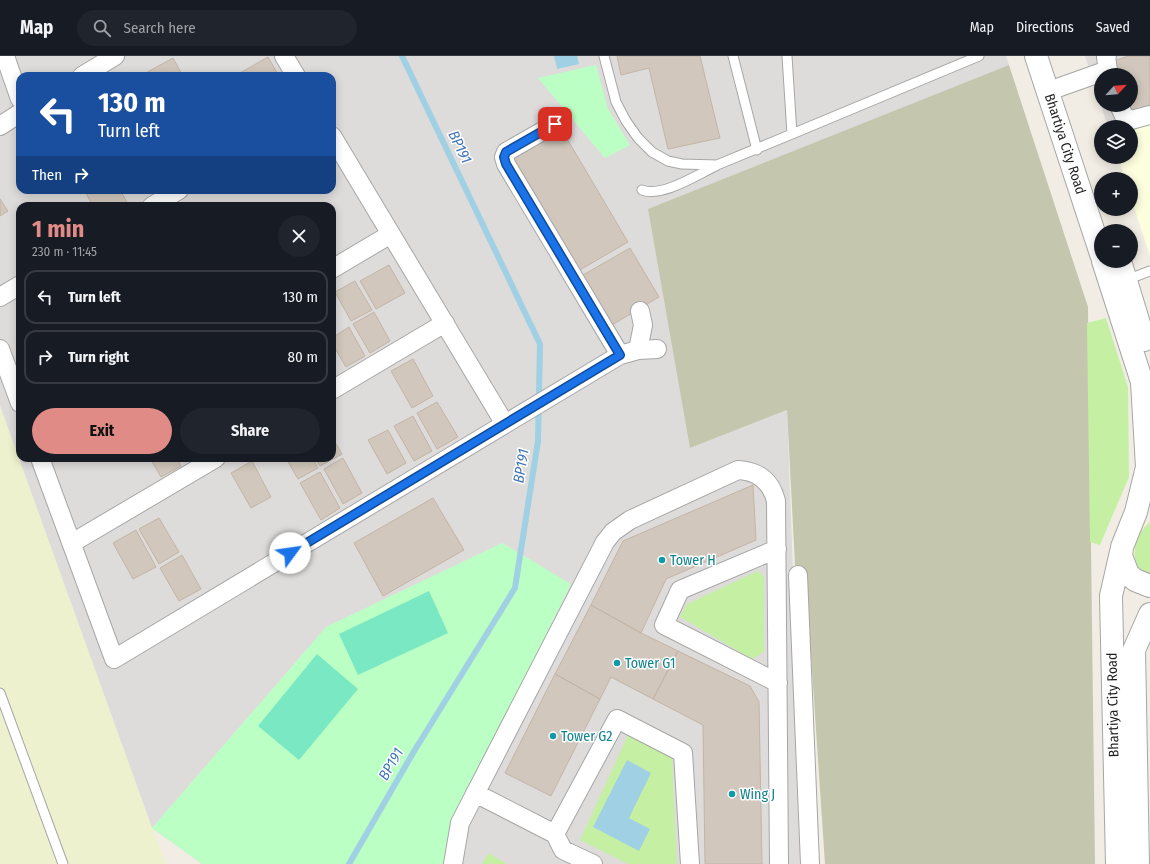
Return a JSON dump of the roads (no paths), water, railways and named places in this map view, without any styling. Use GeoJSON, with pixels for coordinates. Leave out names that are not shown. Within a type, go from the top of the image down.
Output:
{"type":"FeatureCollection","features":[{"type":"Feature","properties":{"kind":"street"},"geometry":{"type":"LineString","coordinates":[[5,56],[16,88]]}},
{"type":"Feature","properties":{"kind":"street"},"geometry":{"type":"LineString","coordinates":[[89,72],[115,56]]}},
{"type":"Feature","properties":{"kind":"street"},"geometry":{"type":"LineString","coordinates":[[284,56],[294,72]]}},
{"type":"Feature","properties":{"kind":"street","name":"Bhartiya City Road"},"geometry":{"type":"LineString","coordinates":[[1036,56],[1094,233]]}},
{"type":"Feature","properties":{"kind":"street","name":"Bhartiya City Road"},"geometry":{"type":"LineString","coordinates":[[1050,56],[1094,187]]}},
{"type":"Feature","properties":{"kind":"street"},"geometry":{"type":"LineString","coordinates":[[1060,87],[1108,67]]}},
{"type":"Feature","properties":{"kind":"street"},"geometry":{"type":"LineString","coordinates":[[1122,112],[1124,116],[1131,120],[1150,115]]}},
{"type":"Feature","properties":{"kind":"street"},"geometry":{"type":"LineString","coordinates":[[0,126],[16,116]]}},
{"type":"Feature","properties":{"kind":"street"},"geometry":{"type":"LineString","coordinates":[[555,124],[506,152],[504,157],[506,164],[620,355]]}},
{"type":"Feature","properties":{"kind":"street"},"geometry":{"type":"LineString","coordinates":[[336,143],[505,424]]}},
{"type":"Feature","properties":{"kind":"street"},"geometry":{"type":"LineString","coordinates":[[159,202],[172,194]]}},
{"type":"Feature","properties":{"kind":"street"},"geometry":{"type":"LineString","coordinates":[[336,267],[391,234]]}},
{"type":"Feature","properties":{"kind":"street","name":"Bhartiya City Road"},"geometry":{"type":"LineString","coordinates":[[1105,268],[1142,382],[1148,468],[1143,508],[1122,547],[1111,596],[1117,864]]}},
{"type":"Feature","properties":{"kind":"street"},"geometry":{"type":"LineString","coordinates":[[1123,270],[1150,359]]}},
{"type":"Feature","properties":{"kind":"street"},"geometry":{"type":"LineString","coordinates":[[0,297],[16,287]]}},
{"type":"Feature","properties":{"kind":"street"},"geometry":{"type":"LineString","coordinates":[[638,350],[643,325],[640,311]]}},
{"type":"Feature","properties":{"kind":"street"},"geometry":{"type":"LineString","coordinates":[[336,388],[445,323]]}},
{"type":"Feature","properties":{"kind":"street"},"geometry":{"type":"LineString","coordinates":[[0,349],[16,392]]}},
{"type":"Feature","properties":{"kind":"street"},"geometry":{"type":"LineString","coordinates":[[42,462],[114,659],[620,355],[638,350],[657,350]]}},
{"type":"Feature","properties":{"kind":"street"},"geometry":{"type":"LineString","coordinates":[[72,543],[209,462]]}},
{"type":"Feature","properties":{"kind":"street"},"geometry":{"type":"LineString","coordinates":[[453,864],[460,823],[605,542],[617,529],[630,520],[738,470],[747,470],[763,477],[774,492],[776,500],[779,864]]}},
{"type":"Feature","properties":{"kind":"street"},"geometry":{"type":"LineString","coordinates":[[1122,547],[1121,556],[1128,574],[1135,580],[1150,586]]}},
{"type":"Feature","properties":{"kind":"street"},"geometry":{"type":"LineString","coordinates":[[777,549],[680,590],[664,625],[778,683]]}},
{"type":"Feature","properties":{"kind":"street"},"geometry":{"type":"LineString","coordinates":[[798,575],[810,864]]}},
{"type":"Feature","properties":{"kind":"street","name":"Bhartiya City Road"},"geometry":{"type":"LineString","coordinates":[[1138,864],[1134,650],[1150,614]]}},
{"type":"Feature","properties":{"kind":"street"},"geometry":{"type":"LineString","coordinates":[[555,834],[617,719],[683,753],[690,864]]}},
{"type":"Feature","properties":{"kind":"street"},"geometry":{"type":"LineString","coordinates":[[475,793],[555,834],[563,850],[593,864]]}},
{"type":"Feature","properties":{"kind":"lane"},"geometry":{"type":"LineString","coordinates":[[604,56],[616,102],[638,138],[652,152],[668,161],[682,164],[718,165]]}},
{"type":"Feature","properties":{"kind":"lane"},"geometry":{"type":"LineString","coordinates":[[733,56],[757,150]]}},
{"type":"Feature","properties":{"kind":"lane"},"geometry":{"type":"LineString","coordinates":[[787,56],[792,134]]}},
{"type":"Feature","properties":{"kind":"lane"},"geometry":{"type":"LineString","coordinates":[[642,190],[653,192],[671,187],[718,165],[979,56]]}},
{"type":"Feature","properties":{"kind":"lane"},"geometry":{"type":"LineString","coordinates":[[1123,270],[1150,271]]}},
{"type":"Feature","properties":{"kind":"lane"},"geometry":{"type":"LineString","coordinates":[[0,693],[63,864]]}},
{"type":"Feature","properties":{"kind":"water"},"geometry":{"type":"Polygon","coordinates":[[[554,56],[577,56],[579,64],[557,69],[554,56]]]}},
{"type":"Feature","properties":{"kind":"water"},"geometry":{"type":"Polygon","coordinates":[[[627,760],[651,773],[629,818],[650,829],[639,851],[593,827],[627,760]]]}},
{"type":"Feature","properties":{"kind":"waterway","name":"BP191"},"geometry":{"type":"LineString","coordinates":[[349,864],[413,753],[515,588],[538,441],[540,344],[402,56]]}},
{"type":"Feature","properties":{"kind":"place","name":"Tower H"},"geometry":{"type":"Point","coordinates":[662,560]}},
{"type":"Feature","properties":{"kind":"place","name":"Tower G1"},"geometry":{"type":"Point","coordinates":[617,663]}},
{"type":"Feature","properties":{"kind":"place","name":"Tower G2"},"geometry":{"type":"Point","coordinates":[553,736]}},
{"type":"Feature","properties":{"kind":"place","name":"Wing J"},"geometry":{"type":"Point","coordinates":[732,794]}}]}
